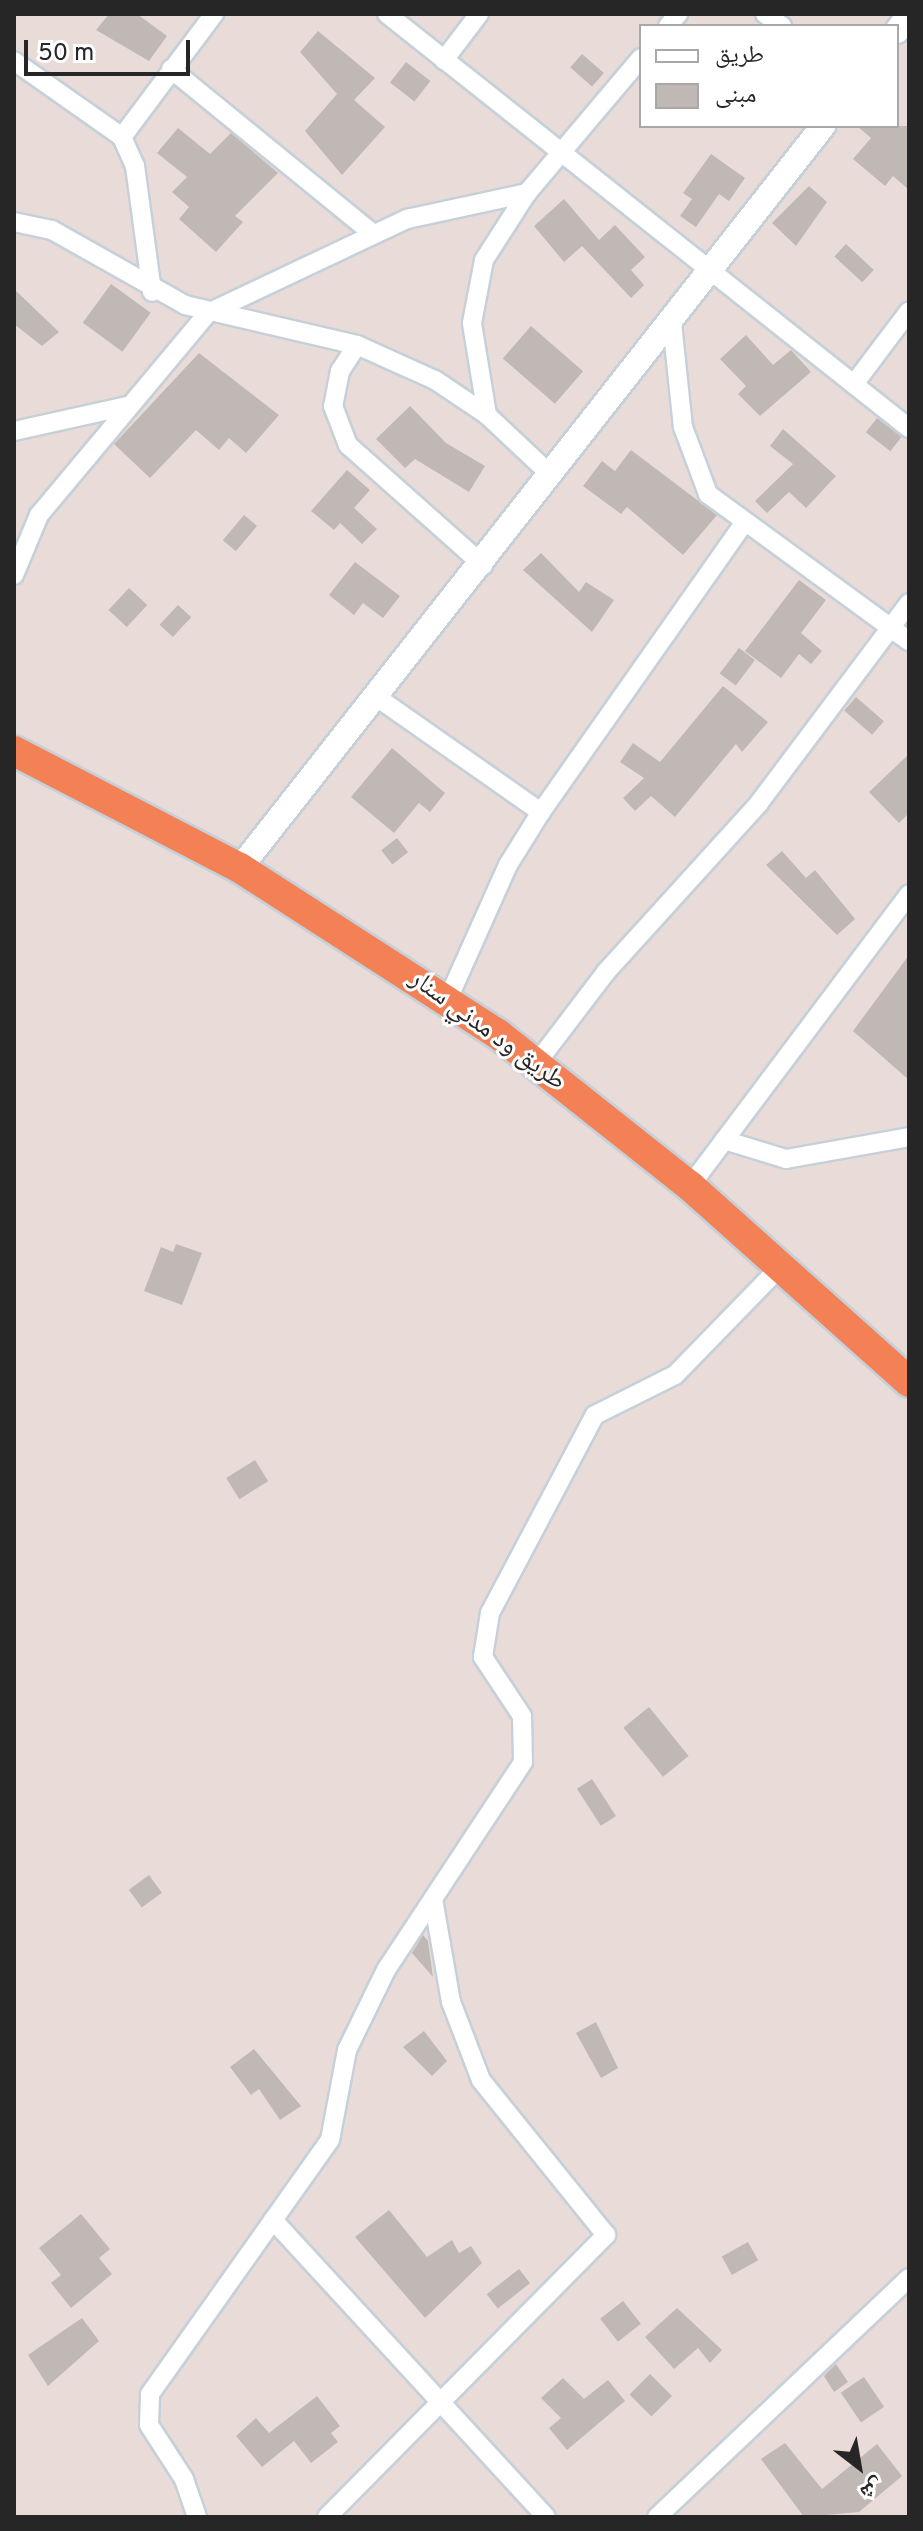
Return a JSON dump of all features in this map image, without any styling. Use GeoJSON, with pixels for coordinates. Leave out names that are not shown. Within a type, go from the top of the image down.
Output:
{"type":"FeatureCollection","features":[{"type":"Feature","properties":{"kind":"highway","name":"طريق ود مدني سنار"},"geometry":{"type":"LineString","coordinates":[[14,751],[240,868],[448,999],[690,1186],[783,1264],[909,1382]]}},
{"type":"Feature","properties":{"kind":"street"},"geometry":{"type":"LineString","coordinates":[[122,137],[214,14]]}},
{"type":"Feature","properties":{"kind":"street"},"geometry":{"type":"LineString","coordinates":[[387,14],[560,156],[909,428]]}},
{"type":"Feature","properties":{"kind":"street"},"geometry":{"type":"LineString","coordinates":[[444,60],[479,14]]}},
{"type":"Feature","properties":{"kind":"street"},"geometry":{"type":"LineString","coordinates":[[487,415],[472,323],[476,289],[484,260],[527,193],[639,60]]}},
{"type":"Feature","properties":{"kind":"street"},"geometry":{"type":"LineString","coordinates":[[14,61],[122,137],[135,166],[152,292]]}},
{"type":"Feature","properties":{"kind":"street"},"geometry":{"type":"LineString","coordinates":[[171,69],[373,234]]}},
{"type":"Feature","properties":{"kind":"street"},"geometry":{"type":"LineString","coordinates":[[240,868],[483,565],[821,128]]}},
{"type":"Feature","properties":{"kind":"street"},"geometry":{"type":"LineString","coordinates":[[14,575],[39,515],[127,406],[208,313],[373,234],[527,193]]}},
{"type":"Feature","properties":{"kind":"street"},"geometry":{"type":"LineString","coordinates":[[14,222],[52,230],[152,292],[208,313],[357,345],[435,380],[487,415],[551,475]]}},
{"type":"Feature","properties":{"kind":"street"},"geometry":{"type":"LineString","coordinates":[[854,384],[909,311]]}},
{"type":"Feature","properties":{"kind":"street"},"geometry":{"type":"LineString","coordinates":[[672,323],[692,467],[708,494],[909,641]]}},
{"type":"Feature","properties":{"kind":"street"},"geometry":{"type":"LineString","coordinates":[[357,345],[340,371],[333,406],[348,445],[483,565]]}},
{"type":"Feature","properties":{"kind":"street"},"geometry":{"type":"LineString","coordinates":[[14,431],[127,406]]}},
{"type":"Feature","properties":{"kind":"street"},"geometry":{"type":"LineString","coordinates":[[448,999],[508,865],[541,812],[745,522]]}},
{"type":"Feature","properties":{"kind":"street"},"geometry":{"type":"LineString","coordinates":[[536,1064],[606,972],[759,803],[909,603]]}},
{"type":"Feature","properties":{"kind":"street"},"geometry":{"type":"LineString","coordinates":[[378,698],[541,812]]}},
{"type":"Feature","properties":{"kind":"street"},"geometry":{"type":"LineString","coordinates":[[690,1186],[909,894]]}},
{"type":"Feature","properties":{"kind":"street"},"geometry":{"type":"LineString","coordinates":[[724,1140],[786,1159],[909,1137]]}},
{"type":"Feature","properties":{"kind":"street"},"geometry":{"type":"LineString","coordinates":[[197,2517],[145,2410],[330,2140],[347,2050],[386,1970],[523,1762],[522,1716],[483,1657],[484,1638],[579,1437],[611,1402],[675,1375],[783,1264]]}},
{"type":"Feature","properties":{"kind":"street"},"geometry":{"type":"LineString","coordinates":[[327,2517],[447,2401],[606,2235],[481,2080],[451,2002],[433,1899]]}},
{"type":"Feature","properties":{"kind":"street"},"geometry":{"type":"LineString","coordinates":[[273,2220],[447,2401],[546,2517]]}},
{"type":"Feature","properties":{"kind":"street"},"geometry":{"type":"LineString","coordinates":[[657,2517],[909,2278]]}},
{"type":"Feature","properties":{"kind":"building"},"geometry":{"type":"Polygon","coordinates":[[[109,14],[137,14],[167,36],[149,61],[96,30],[109,14]]]}},
{"type":"Feature","properties":{"kind":"building"},"geometry":{"type":"Polygon","coordinates":[[[318,31],[375,78],[354,100],[385,127],[342,175],[305,131],[337,94],[300,52],[318,31]]]}},
{"type":"Feature","properties":{"kind":"building"},"geometry":{"type":"Polygon","coordinates":[[[582,54],[604,73],[592,87],[570,68],[582,54]]]}},
{"type":"Feature","properties":{"kind":"building"},"geometry":{"type":"Polygon","coordinates":[[[406,62],[430,81],[414,102],[390,82],[406,62]]]}},
{"type":"Feature","properties":{"kind":"building"},"geometry":{"type":"Polygon","coordinates":[[[909,126],[909,190],[893,176],[885,186],[853,159],[871,138],[859,128],[909,126]]]}},
{"type":"Feature","properties":{"kind":"building"},"geometry":{"type":"Polygon","coordinates":[[[178,128],[210,154],[231,133],[278,173],[235,216],[243,222],[216,252],[179,219],[189,207],[172,192],[187,177],[157,153],[178,128]]]}},
{"type":"Feature","properties":{"kind":"building"},"geometry":{"type":"Polygon","coordinates":[[[711,154],[745,178],[729,201],[719,194],[696,227],[680,216],[692,199],[683,193],[711,154]]]}},
{"type":"Feature","properties":{"kind":"building"},"geometry":{"type":"Polygon","coordinates":[[[809,186],[827,202],[796,246],[772,223],[809,186]]]}},
{"type":"Feature","properties":{"kind":"building"},"geometry":{"type":"Polygon","coordinates":[[[564,199],[599,240],[615,225],[645,257],[631,270],[644,285],[631,298],[582,246],[564,262],[534,226],[564,199]]]}},
{"type":"Feature","properties":{"kind":"building"},"geometry":{"type":"Polygon","coordinates":[[[846,244],[874,270],[862,282],[834,256],[846,244]]]}},
{"type":"Feature","properties":{"kind":"building"},"geometry":{"type":"Polygon","coordinates":[[[111,284],[151,313],[122,352],[83,323],[111,284]]]}},
{"type":"Feature","properties":{"kind":"building"},"geometry":{"type":"Polygon","coordinates":[[[14,289],[59,332],[42,346],[14,324],[14,289]]]}},
{"type":"Feature","properties":{"kind":"building"},"geometry":{"type":"Polygon","coordinates":[[[531,326],[583,371],[555,404],[503,358],[531,326]]]}},
{"type":"Feature","properties":{"kind":"building"},"geometry":{"type":"Polygon","coordinates":[[[746,335],[773,365],[791,350],[811,372],[760,416],[738,394],[746,386],[720,359],[746,335]]]}},
{"type":"Feature","properties":{"kind":"building"},"geometry":{"type":"Polygon","coordinates":[[[199,353],[279,415],[246,453],[229,438],[219,450],[196,430],[150,478],[114,444],[199,353]]]}},
{"type":"Feature","properties":{"kind":"building"},"geometry":{"type":"Polygon","coordinates":[[[410,406],[446,443],[485,466],[469,492],[415,459],[405,468],[376,439],[410,406]]]}},
{"type":"Feature","properties":{"kind":"building"},"geometry":{"type":"Polygon","coordinates":[[[877,418],[901,437],[890,451],[866,432],[877,418]]]}},
{"type":"Feature","properties":{"kind":"building"},"geometry":{"type":"Polygon","coordinates":[[[783,429],[836,476],[806,508],[789,492],[767,513],[755,501],[793,464],[770,446],[783,429]]]}},
{"type":"Feature","properties":{"kind":"building"},"geometry":{"type":"Polygon","coordinates":[[[631,450],[717,515],[683,555],[627,507],[621,514],[583,486],[602,461],[615,471],[631,450]]]}},
{"type":"Feature","properties":{"kind":"building"},"geometry":{"type":"Polygon","coordinates":[[[347,470],[370,490],[354,508],[377,529],[362,544],[340,523],[334,530],[311,511],[347,470]]]}},
{"type":"Feature","properties":{"kind":"building"},"geometry":{"type":"Polygon","coordinates":[[[244,515],[257,526],[236,551],[223,540],[244,515]]]}},
{"type":"Feature","properties":{"kind":"building"},"geometry":{"type":"Polygon","coordinates":[[[541,553],[579,592],[586,582],[614,600],[592,632],[523,570],[541,553]]]}},
{"type":"Feature","properties":{"kind":"building"},"geometry":{"type":"Polygon","coordinates":[[[355,562],[400,596],[383,618],[363,603],[354,615],[329,595],[355,562]]]}},
{"type":"Feature","properties":{"kind":"building"},"geometry":{"type":"Polygon","coordinates":[[[799,580],[826,600],[801,633],[822,651],[811,664],[799,654],[781,678],[745,651],[799,580]]]}},
{"type":"Feature","properties":{"kind":"building"},"geometry":{"type":"Polygon","coordinates":[[[129,588],[147,605],[127,627],[109,610],[129,588]]]}},
{"type":"Feature","properties":{"kind":"building"},"geometry":{"type":"Polygon","coordinates":[[[178,605],[191,617],[173,637],[160,625],[178,605]]]}},
{"type":"Feature","properties":{"kind":"building"},"geometry":{"type":"Polygon","coordinates":[[[739,648],[755,660],[736,686],[720,674],[739,648]]]}},
{"type":"Feature","properties":{"kind":"building"},"geometry":{"type":"Polygon","coordinates":[[[723,686],[768,722],[742,752],[736,744],[675,817],[651,796],[635,811],[623,798],[644,778],[620,762],[633,743],[660,762],[723,686]]]}},
{"type":"Feature","properties":{"kind":"building"},"geometry":{"type":"Polygon","coordinates":[[[856,697],[884,721],[872,735],[844,711],[856,697]]]}},
{"type":"Feature","properties":{"kind":"building"},"geometry":{"type":"Polygon","coordinates":[[[392,748],[445,793],[430,812],[419,803],[394,833],[351,797],[392,748]]]}},
{"type":"Feature","properties":{"kind":"building"},"geometry":{"type":"Polygon","coordinates":[[[909,754],[909,813],[899,823],[869,792],[909,754]]]}},
{"type":"Feature","properties":{"kind":"building"},"geometry":{"type":"Polygon","coordinates":[[[397,838],[408,852],[392,864],[381,850],[397,838]]]}},
{"type":"Feature","properties":{"kind":"building"},"geometry":{"type":"Polygon","coordinates":[[[782,851],[806,878],[815,870],[855,919],[837,935],[766,865],[782,851]]]}},
{"type":"Feature","properties":{"kind":"building"},"geometry":{"type":"Polygon","coordinates":[[[909,955],[909,1080],[853,1031],[909,955]]]}},
{"type":"Feature","properties":{"kind":"building"},"geometry":{"type":"Polygon","coordinates":[[[176,1244],[202,1253],[182,1305],[144,1291],[161,1247],[173,1252],[176,1244]]]}},
{"type":"Feature","properties":{"kind":"building"},"geometry":{"type":"Polygon","coordinates":[[[255,1460],[268,1481],[239,1499],[226,1478],[255,1460]]]}},
{"type":"Feature","properties":{"kind":"building"},"geometry":{"type":"Polygon","coordinates":[[[649,1707],[689,1756],[663,1777],[623,1728],[649,1707]]]}},
{"type":"Feature","properties":{"kind":"building"},"geometry":{"type":"Polygon","coordinates":[[[592,1779],[616,1816],[601,1826],[577,1789],[592,1779]]]}},
{"type":"Feature","properties":{"kind":"building"},"geometry":{"type":"Polygon","coordinates":[[[149,1875],[162,1893],[142,1907],[129,1890],[149,1875]]]}},
{"type":"Feature","properties":{"kind":"building"},"geometry":{"type":"Polygon","coordinates":[[[423,1935],[428,1941],[433,1977],[412,1953],[423,1935]]]}},
{"type":"Feature","properties":{"kind":"building"},"geometry":{"type":"Polygon","coordinates":[[[596,2022],[618,2068],[601,2078],[576,2033],[596,2022]]]}},
{"type":"Feature","properties":{"kind":"building"},"geometry":{"type":"Polygon","coordinates":[[[424,2031],[447,2061],[432,2076],[403,2047],[424,2031]]]}},
{"type":"Feature","properties":{"kind":"building"},"geometry":{"type":"Polygon","coordinates":[[[254,2049],[301,2106],[280,2120],[259,2089],[251,2095],[230,2067],[254,2049]]]}},
{"type":"Feature","properties":{"kind":"building"},"geometry":{"type":"Polygon","coordinates":[[[389,2210],[427,2257],[452,2240],[459,2253],[471,2246],[482,2263],[425,2318],[355,2237],[389,2210]]]}},
{"type":"Feature","properties":{"kind":"building"},"geometry":{"type":"Polygon","coordinates":[[[81,2214],[110,2249],[99,2258],[112,2274],[71,2308],[51,2283],[61,2275],[39,2248],[81,2214]]]}},
{"type":"Feature","properties":{"kind":"building"},"geometry":{"type":"Polygon","coordinates":[[[748,2242],[758,2260],[732,2275],[722,2257],[748,2242]]]}},
{"type":"Feature","properties":{"kind":"building"},"geometry":{"type":"Polygon","coordinates":[[[519,2269],[530,2283],[498,2308],[487,2294],[519,2269]]]}},
{"type":"Feature","properties":{"kind":"building"},"geometry":{"type":"Polygon","coordinates":[[[623,2301],[641,2324],[618,2342],[600,2319],[623,2301]]]}},
{"type":"Feature","properties":{"kind":"building"},"geometry":{"type":"Polygon","coordinates":[[[677,2308],[722,2350],[710,2363],[698,2348],[674,2369],[645,2337],[677,2308]]]}},
{"type":"Feature","properties":{"kind":"building"},"geometry":{"type":"Polygon","coordinates":[[[82,2318],[99,2341],[48,2386],[28,2355],[82,2318]]]}},
{"type":"Feature","properties":{"kind":"building"},"geometry":{"type":"Polygon","coordinates":[[[836,2364],[848,2382],[834,2392],[824,2376],[836,2364]]]}},
{"type":"Feature","properties":{"kind":"building"},"geometry":{"type":"Polygon","coordinates":[[[650,2374],[672,2396],[651,2416],[629,2395],[650,2374]]]}},
{"type":"Feature","properties":{"kind":"building"},"geometry":{"type":"Polygon","coordinates":[[[864,2377],[884,2407],[861,2423],[841,2393],[864,2377]]]}},
{"type":"Feature","properties":{"kind":"building"},"geometry":{"type":"Polygon","coordinates":[[[563,2378],[584,2399],[608,2380],[625,2401],[567,2450],[549,2428],[561,2418],[541,2398],[563,2378]]]}},
{"type":"Feature","properties":{"kind":"building"},"geometry":{"type":"Polygon","coordinates":[[[317,2396],[340,2426],[331,2433],[338,2442],[311,2463],[294,2441],[262,2467],[236,2436],[256,2418],[269,2433],[317,2396]]]}},
{"type":"Feature","properties":{"kind":"building"},"geometry":{"type":"Polygon","coordinates":[[[785,2443],[822,2489],[877,2444],[902,2476],[859,2512],[804,2517],[761,2459],[785,2443]]]}}]}
